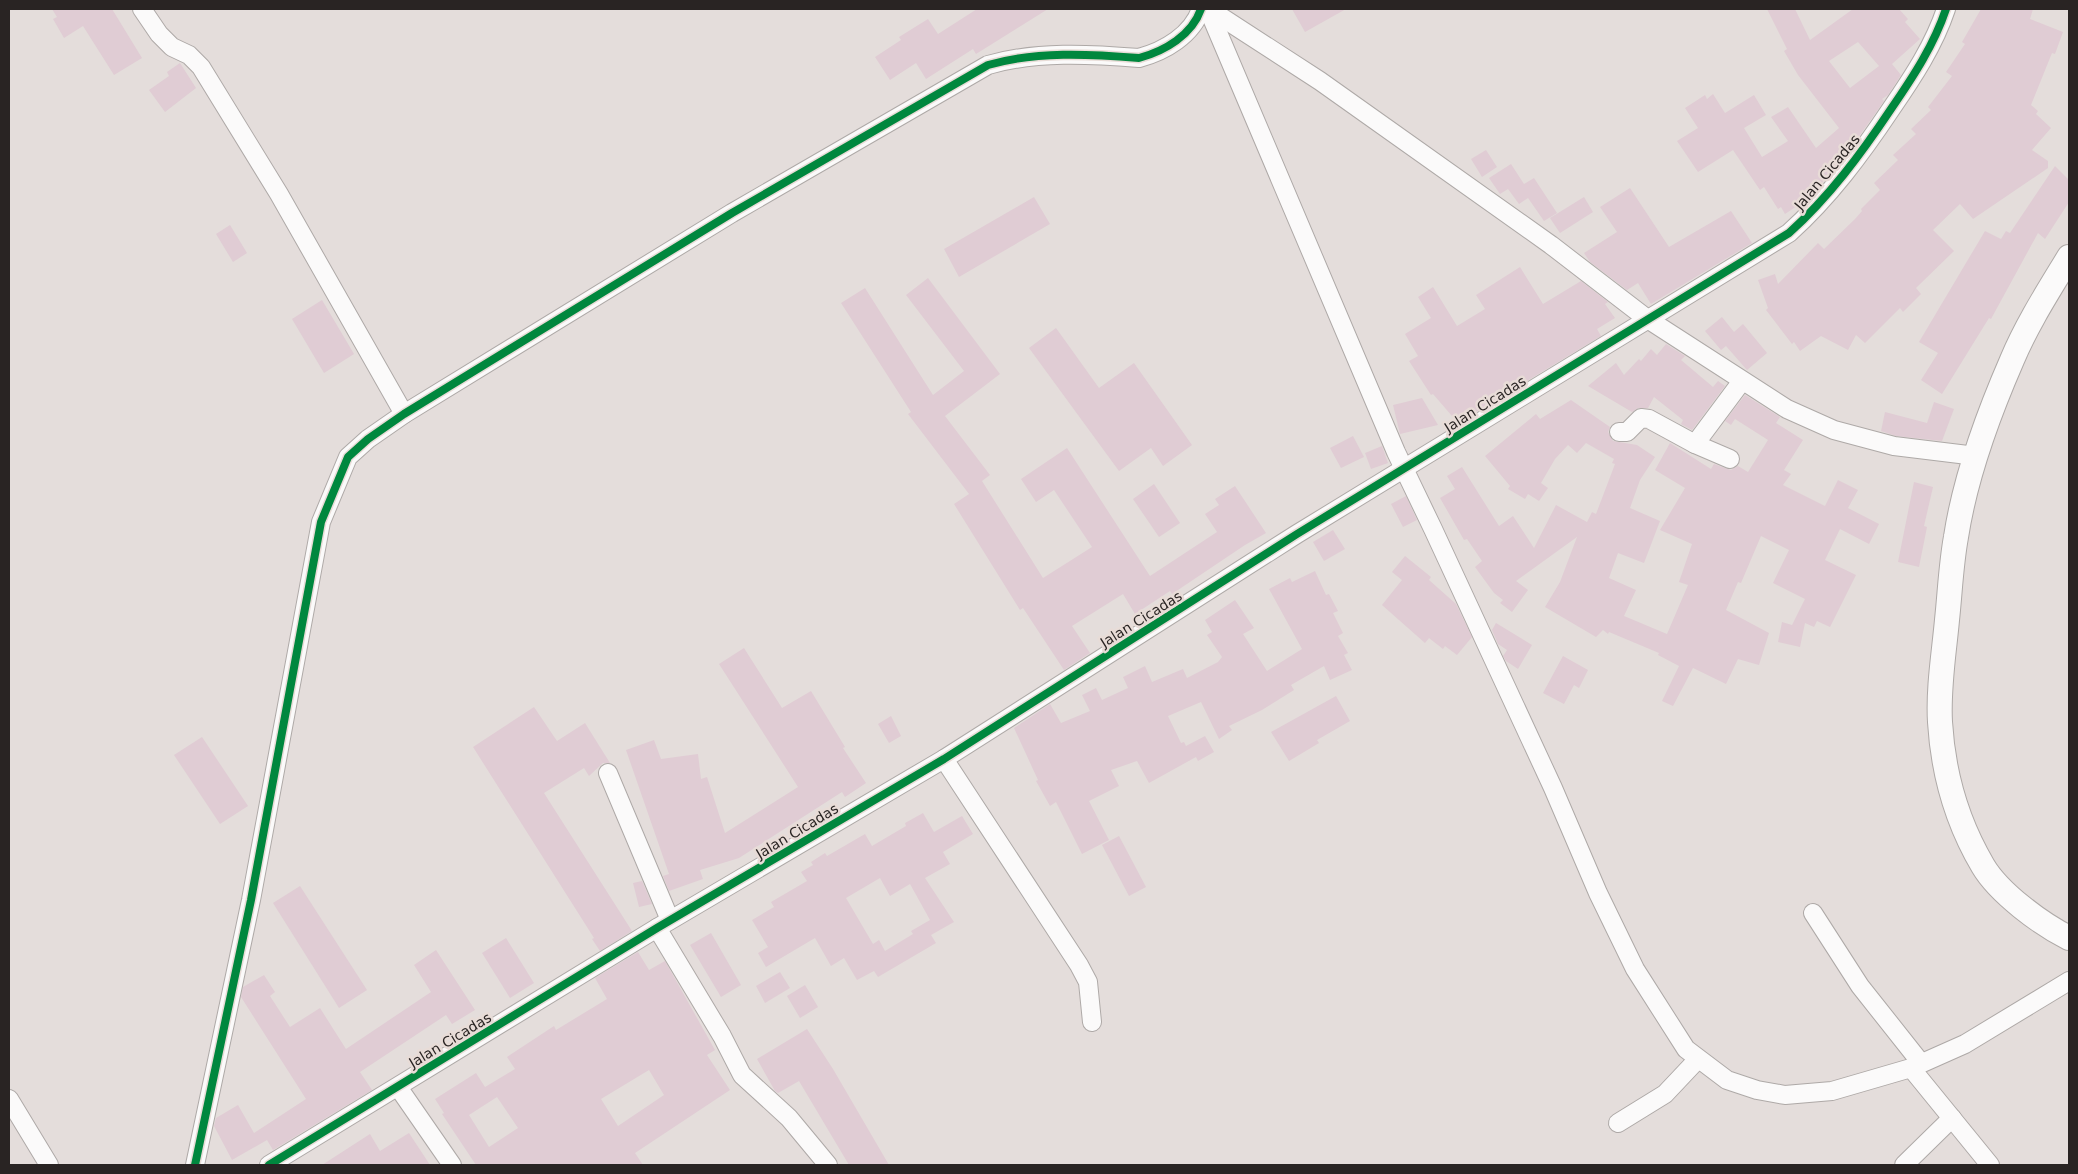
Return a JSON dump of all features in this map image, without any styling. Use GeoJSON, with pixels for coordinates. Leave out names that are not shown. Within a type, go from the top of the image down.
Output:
{"type":"FeatureCollection","features":[{"type":"Feature","properties":{"kind":"main road"},"geometry":{"type":"LineString","coordinates":[[2069,257],[2012,359],[1976,456],[1966,489],[1956,537],[1941,685],[1940,720],[1946,774],[1956,808],[1984,867],[2022,907],[2056,932],[2069,938]]}},
{"type":"Feature","properties":{"kind":"street"},"geometry":{"type":"LineString","coordinates":[[142,9],[172,47],[190,55],[201,67],[279,194],[404,414]]}},
{"type":"Feature","properties":{"kind":"street"},"geometry":{"type":"LineString","coordinates":[[194,1165],[251,900],[321,522],[348,457],[368,439],[404,414],[732,213],[988,64],[1014,59],[1055,56],[1139,58],[1151,55],[1178,40],[1191,28],[1201,9]]}},
{"type":"Feature","properties":{"kind":"street"},"geometry":{"type":"LineString","coordinates":[[1209,9],[1320,81],[1552,245],[1646,318],[1787,409],[1834,430],[1894,446],[1976,456]]}},
{"type":"Feature","properties":{"kind":"street"},"geometry":{"type":"LineString","coordinates":[[1209,9],[1404,468],[1520,715],[1598,893],[1635,969],[1686,1049],[1728,1080],[1757,1090],[1785,1095],[1832,1091],[1916,1065],[1965,1044],[2069,981]]}},
{"type":"Feature","properties":{"kind":"street","name":"Jalan Cicadas"},"geometry":{"type":"LineString","coordinates":[[269,1165],[664,924],[944,759],[1404,468],[1646,318],[1719,277],[1773,242],[1813,211],[1872,138],[1932,44],[1946,9]]}},
{"type":"Feature","properties":{"kind":"street"},"geometry":{"type":"LineString","coordinates":[[1695,444],[1742,381]]}},
{"type":"Feature","properties":{"kind":"street"},"geometry":{"type":"LineString","coordinates":[[1619,432],[1627,432],[1641,418],[1649,419],[1695,444],[1730,459]]}},
{"type":"Feature","properties":{"kind":"street"},"geometry":{"type":"LineString","coordinates":[[944,759],[1079,965],[1088,982],[1092,1022]]}},
{"type":"Feature","properties":{"kind":"street"},"geometry":{"type":"LineString","coordinates":[[608,773],[664,924],[742,1074],[789,1118],[828,1165]]}},
{"type":"Feature","properties":{"kind":"street"},"geometry":{"type":"LineString","coordinates":[[1813,913],[1860,986],[1952,1118],[1990,1165]]}},
{"type":"Feature","properties":{"kind":"street"},"geometry":{"type":"LineString","coordinates":[[1618,1123],[1665,1094],[1698,1059]]}},
{"type":"Feature","properties":{"kind":"street"},"geometry":{"type":"LineString","coordinates":[[398,1087],[452,1165]]}},
{"type":"Feature","properties":{"kind":"street"},"geometry":{"type":"LineString","coordinates":[[9,1099],[49,1165]]}},
{"type":"Feature","properties":{"kind":"street"},"geometry":{"type":"LineString","coordinates":[[1904,1165],[1952,1118]]}},
{"type":"Feature","properties":{"kind":"building"},"geometry":{"type":"Polygon","coordinates":[[[52,9],[112,9],[142,58],[114,75],[83,26],[64,38],[53,19],[57,17],[52,9]]]}},
{"type":"Feature","properties":{"kind":"building"},"geometry":{"type":"Polygon","coordinates":[[[977,9],[1048,9],[976,54],[973,49],[926,79],[916,63],[890,80],[875,57],[901,40],[899,37],[928,19],[938,34],[977,9]]]}},
{"type":"Feature","properties":{"kind":"building"},"geometry":{"type":"Polygon","coordinates":[[[1292,9],[1346,9],[1305,32],[1292,9]]]}},
{"type":"Feature","properties":{"kind":"building"},"geometry":{"type":"Polygon","coordinates":[[[1767,9],[1795,9],[1810,40],[1853,9],[1899,9],[1908,19],[1905,22],[1920,39],[1892,64],[1901,75],[1888,95],[1882,99],[1884,101],[1848,152],[1809,198],[1785,214],[1781,207],[1778,209],[1764,187],[1760,190],[1733,150],[1698,172],[1677,141],[1698,128],[1685,108],[1705,95],[1707,99],[1713,94],[1725,113],[1754,95],[1766,115],[1744,128],[1762,157],[1788,141],[1771,117],[1788,107],[1816,148],[1839,128],[1798,75],[1784,51],[1787,49],[1767,9]],[[1858,42],[1829,61],[1850,88],[1879,66],[1858,42]]]}},
{"type":"Feature","properties":{"kind":"building"},"geometry":{"type":"Polygon","coordinates":[[[1981,9],[2033,9],[2030,19],[2063,32],[2055,54],[2052,53],[2031,105],[2038,111],[2036,114],[2051,128],[2032,150],[2048,161],[2048,168],[1973,219],[1960,204],[1933,230],[1954,251],[1916,288],[1921,294],[1903,312],[1900,308],[1865,343],[1856,335],[1848,350],[1821,336],[1800,351],[1794,342],[1792,344],[1766,310],[1768,308],[1758,280],[1775,274],[1778,284],[1818,243],[1824,249],[1855,219],[1862,211],[1861,209],[1880,190],[1874,183],[1898,160],[1893,155],[1916,134],[1911,129],[1931,110],[1928,107],[1952,76],[1946,72],[1965,44],[1962,42],[1981,9]]]}},
{"type":"Feature","properties":{"kind":"building"},"geometry":{"type":"Polygon","coordinates":[[[180,63],[196,88],[165,112],[149,90],[169,76],[167,72],[180,63]]]}},
{"type":"Feature","properties":{"kind":"building"},"geometry":{"type":"Polygon","coordinates":[[[1486,150],[1497,167],[1482,177],[1471,159],[1486,150]]]}},
{"type":"Feature","properties":{"kind":"building"},"geometry":{"type":"Polygon","coordinates":[[[1511,164],[1524,184],[1534,178],[1557,213],[1544,221],[1528,198],[1519,204],[1508,189],[1500,194],[1489,178],[1511,164]]]}},
{"type":"Feature","properties":{"kind":"building"},"geometry":{"type":"Polygon","coordinates":[[[2055,166],[2069,180],[2069,202],[2045,239],[2038,233],[1991,319],[1989,318],[1942,394],[1921,380],[1938,353],[1919,342],[1985,231],[2001,239],[2006,231],[2010,233],[2055,166]]]}},
{"type":"Feature","properties":{"kind":"building"},"geometry":{"type":"Polygon","coordinates":[[[1630,188],[1669,247],[1731,211],[1752,243],[1651,304],[1638,283],[1627,290],[1590,262],[1584,253],[1617,232],[1600,207],[1630,188]]]}},
{"type":"Feature","properties":{"kind":"building"},"geometry":{"type":"Polygon","coordinates":[[[1034,197],[1050,224],[959,277],[944,249],[1034,197]]]}},
{"type":"Feature","properties":{"kind":"building"},"geometry":{"type":"Polygon","coordinates":[[[1584,197],[1593,212],[1560,233],[1550,218],[1584,197]]]}},
{"type":"Feature","properties":{"kind":"building"},"geometry":{"type":"Polygon","coordinates":[[[230,225],[247,253],[233,262],[216,234],[230,225]]]}},
{"type":"Feature","properties":{"kind":"building"},"geometry":{"type":"Polygon","coordinates":[[[1520,267],[1543,304],[1581,281],[1608,302],[1605,304],[1615,318],[1597,329],[1601,336],[1458,423],[1433,394],[1431,395],[1409,361],[1418,356],[1405,334],[1431,318],[1418,297],[1433,287],[1457,326],[1485,309],[1476,295],[1520,267]]]}},
{"type":"Feature","properties":{"kind":"building"},"geometry":{"type":"Polygon","coordinates":[[[928,278],[1000,374],[945,416],[990,475],[982,481],[1043,578],[1092,547],[1054,490],[1036,502],[1021,479],[1067,448],[1150,576],[1217,532],[1205,514],[1219,505],[1215,499],[1235,486],[1266,533],[1172,594],[1170,591],[1135,614],[1123,594],[1072,626],[1090,653],[1064,670],[1023,608],[1020,610],[954,504],[969,494],[908,414],[911,412],[841,303],[865,288],[933,395],[964,371],[906,295],[928,278]]]}},
{"type":"Feature","properties":{"kind":"building"},"geometry":{"type":"Polygon","coordinates":[[[322,300],[354,354],[324,373],[292,319],[322,300]]]}},
{"type":"Feature","properties":{"kind":"building"},"geometry":{"type":"Polygon","coordinates":[[[1722,317],[1734,332],[1743,324],[1767,353],[1747,370],[1726,346],[1721,350],[1705,331],[1722,317]]]}},
{"type":"Feature","properties":{"kind":"building"},"geometry":{"type":"Polygon","coordinates":[[[1056,328],[1099,388],[1134,363],[1192,445],[1163,466],[1151,448],[1119,471],[1029,348],[1056,328]]]}},
{"type":"Feature","properties":{"kind":"building"},"geometry":{"type":"Polygon","coordinates":[[[1666,344],[1685,356],[1681,360],[1713,387],[1718,381],[1725,386],[1692,430],[1681,424],[1683,420],[1654,397],[1648,408],[1638,408],[1632,412],[1588,386],[1616,363],[1624,375],[1639,359],[1641,361],[1651,349],[1657,355],[1666,344]]]}},
{"type":"Feature","properties":{"kind":"building"},"geometry":{"type":"Polygon","coordinates":[[[1745,395],[1780,417],[1776,423],[1803,440],[1784,470],[1791,474],[1783,485],[1825,506],[1838,480],[1858,490],[1848,508],[1879,524],[1869,544],[1840,529],[1825,560],[1856,575],[1830,627],[1817,621],[1814,627],[1805,623],[1800,647],[1778,642],[1782,622],[1792,625],[1805,599],[1773,583],[1789,550],[1761,536],[1741,583],[1738,582],[1726,610],[1769,633],[1759,665],[1738,659],[1726,684],[1693,668],[1673,706],[1662,701],[1679,666],[1658,655],[1659,653],[1609,632],[1608,634],[1603,630],[1596,637],[1545,607],[1560,582],[1577,537],[1516,581],[1528,590],[1512,612],[1500,603],[1503,600],[1494,593],[1475,567],[1482,561],[1467,539],[1464,540],[1440,498],[1455,489],[1447,476],[1462,467],[1499,526],[1513,516],[1534,548],[1556,505],[1587,522],[1592,512],[1596,514],[1615,464],[1612,463],[1614,459],[1586,443],[1577,453],[1568,445],[1555,459],[1541,483],[1548,488],[1539,501],[1528,494],[1525,499],[1508,489],[1510,486],[1485,456],[1536,414],[1540,419],[1571,400],[1610,427],[1608,432],[1613,441],[1637,445],[1655,457],[1640,480],[1630,508],[1660,521],[1644,563],[1618,553],[1609,578],[1636,590],[1624,616],[1667,634],[1688,585],[1679,582],[1692,544],[1660,530],[1685,488],[1655,470],[1670,443],[1711,469],[1714,464],[1731,470],[1738,466],[1748,472],[1768,440],[1735,419],[1731,425],[1725,421],[1745,395]]]}},
{"type":"Feature","properties":{"kind":"building"},"geometry":{"type":"Polygon","coordinates":[[[1422,398],[1438,425],[1400,434],[1393,405],[1422,398]]]}},
{"type":"Feature","properties":{"kind":"building"},"geometry":{"type":"Polygon","coordinates":[[[1934,402],[1954,409],[1942,441],[1896,436],[1881,431],[1885,412],[1927,423],[1934,402]]]}},
{"type":"Feature","properties":{"kind":"building"},"geometry":{"type":"Polygon","coordinates":[[[1353,436],[1364,457],[1341,468],[1330,448],[1353,436]]]}},
{"type":"Feature","properties":{"kind":"building"},"geometry":{"type":"Polygon","coordinates":[[[1382,446],[1388,463],[1371,469],[1365,453],[1382,446]]]}},
{"type":"Feature","properties":{"kind":"building"},"geometry":{"type":"Polygon","coordinates":[[[1914,482],[1933,487],[1924,526],[1927,527],[1919,567],[1898,562],[1914,482]]]}},
{"type":"Feature","properties":{"kind":"building"},"geometry":{"type":"Polygon","coordinates":[[[1154,484],[1180,523],[1159,537],[1133,499],[1154,484]]]}},
{"type":"Feature","properties":{"kind":"building"},"geometry":{"type":"Polygon","coordinates":[[[1406,496],[1417,520],[1403,527],[1391,504],[1406,496]]]}},
{"type":"Feature","properties":{"kind":"building"},"geometry":{"type":"Polygon","coordinates":[[[1333,530],[1345,549],[1324,561],[1313,542],[1333,530]]]}},
{"type":"Feature","properties":{"kind":"building"},"geometry":{"type":"Polygon","coordinates":[[[1405,556],[1431,577],[1429,580],[1456,604],[1472,637],[1457,655],[1445,646],[1443,649],[1429,638],[1425,643],[1382,605],[1402,580],[1392,572],[1405,556]]]}},
{"type":"Feature","properties":{"kind":"building"},"geometry":{"type":"Polygon","coordinates":[[[1315,571],[1326,595],[1329,594],[1338,611],[1333,613],[1343,633],[1338,636],[1348,653],[1344,655],[1352,670],[1330,680],[1324,666],[1291,685],[1294,690],[1262,710],[1229,726],[1232,730],[1219,739],[1201,702],[1168,716],[1181,743],[1184,742],[1186,746],[1205,736],[1214,752],[1198,761],[1196,757],[1149,783],[1137,761],[1111,770],[1119,786],[1089,801],[1109,840],[1082,854],[1056,802],[1050,806],[1036,781],[1038,780],[1014,728],[1050,704],[1061,723],[1090,711],[1082,695],[1096,688],[1102,700],[1128,688],[1123,677],[1145,666],[1152,682],[1183,669],[1187,678],[1218,662],[1222,657],[1207,635],[1212,632],[1205,620],[1235,600],[1254,628],[1243,634],[1267,671],[1302,649],[1269,589],[1290,578],[1292,582],[1315,571]]]}},
{"type":"Feature","properties":{"kind":"building"},"geometry":{"type":"Polygon","coordinates":[[[1496,623],[1532,645],[1518,669],[1506,661],[1503,656],[1507,650],[1498,644],[1492,630],[1496,623]]]}},
{"type":"Feature","properties":{"kind":"building"},"geometry":{"type":"Polygon","coordinates":[[[744,648],[782,708],[811,691],[845,747],[843,748],[866,783],[845,797],[842,792],[739,858],[700,870],[703,879],[669,891],[663,876],[669,874],[626,750],[654,740],[661,759],[698,754],[701,779],[707,777],[725,833],[798,787],[719,664],[744,648]]]}},
{"type":"Feature","properties":{"kind":"building"},"geometry":{"type":"Polygon","coordinates":[[[1563,656],[1588,670],[1579,688],[1574,685],[1564,704],[1543,693],[1563,656]]]}},
{"type":"Feature","properties":{"kind":"building"},"geometry":{"type":"Polygon","coordinates":[[[1336,696],[1350,721],[1317,740],[1319,743],[1289,761],[1271,732],[1336,696]]]}},
{"type":"Feature","properties":{"kind":"building"},"geometry":{"type":"Polygon","coordinates":[[[534,707],[557,741],[585,723],[610,763],[603,763],[589,776],[584,768],[544,793],[632,931],[600,951],[592,939],[594,938],[473,747],[534,707]]]}},
{"type":"Feature","properties":{"kind":"building"},"geometry":{"type":"Polygon","coordinates":[[[891,716],[901,736],[889,743],[878,724],[891,716]]]}},
{"type":"Feature","properties":{"kind":"building"},"geometry":{"type":"Polygon","coordinates":[[[202,737],[248,806],[220,824],[174,755],[202,737]]]}},
{"type":"Feature","properties":{"kind":"building"},"geometry":{"type":"Polygon","coordinates":[[[923,813],[934,832],[962,816],[973,834],[943,852],[950,864],[925,878],[954,922],[931,935],[936,943],[878,977],[874,971],[857,980],[844,958],[831,966],[815,938],[766,967],[758,953],[768,947],[752,920],[774,907],[771,902],[807,881],[801,872],[813,865],[811,862],[825,853],[827,856],[865,834],[872,846],[906,826],[905,823],[923,813]],[[880,878],[846,898],[873,944],[879,940],[885,951],[913,934],[911,931],[930,920],[910,884],[890,896],[880,878]]]}},
{"type":"Feature","properties":{"kind":"building"},"geometry":{"type":"Polygon","coordinates":[[[1119,836],[1146,887],[1129,896],[1102,845],[1119,836]]]}},
{"type":"Feature","properties":{"kind":"building"},"geometry":{"type":"Polygon","coordinates":[[[642,881],[652,904],[639,907],[633,883],[642,881]]]}},
{"type":"Feature","properties":{"kind":"building"},"geometry":{"type":"Polygon","coordinates":[[[300,886],[367,990],[339,1008],[273,903],[300,886]]]}},
{"type":"Feature","properties":{"kind":"building"},"geometry":{"type":"Polygon","coordinates":[[[711,933],[741,985],[721,997],[690,945],[711,933]]]}},
{"type":"Feature","properties":{"kind":"building"},"geometry":{"type":"Polygon","coordinates":[[[506,938],[534,983],[510,998],[482,953],[506,938]]]}},
{"type":"Feature","properties":{"kind":"building"},"geometry":{"type":"Polygon","coordinates":[[[436,950],[475,1010],[452,1024],[446,1015],[360,1072],[372,1090],[273,1150],[267,1140],[232,1160],[214,1126],[216,1118],[238,1105],[254,1133],[306,1099],[241,997],[243,987],[264,975],[275,992],[270,996],[290,1027],[320,1008],[346,1049],[431,992],[414,965],[436,950]]]}},
{"type":"Feature","properties":{"kind":"building"},"geometry":{"type":"Polygon","coordinates":[[[638,952],[649,970],[665,961],[715,1050],[707,1055],[730,1090],[635,1153],[643,1165],[476,1165],[442,1114],[444,1113],[435,1099],[476,1073],[485,1087],[515,1069],[507,1057],[554,1026],[556,1030],[607,999],[595,978],[638,952]],[[649,1070],[601,1099],[618,1126],[664,1095],[649,1070]],[[497,1097],[469,1115],[489,1147],[518,1128],[497,1097]]]}},
{"type":"Feature","properties":{"kind":"building"},"geometry":{"type":"Polygon","coordinates":[[[780,972],[790,988],[765,1003],[756,986],[780,972]]]}},
{"type":"Feature","properties":{"kind":"building"},"geometry":{"type":"Polygon","coordinates":[[[805,985],[818,1007],[800,1018],[787,996],[805,985]]]}},
{"type":"Feature","properties":{"kind":"building"},"geometry":{"type":"Polygon","coordinates":[[[807,1029],[833,1069],[889,1165],[849,1165],[799,1081],[778,1093],[775,1091],[757,1059],[807,1029]]]}},
{"type":"Feature","properties":{"kind":"building"},"geometry":{"type":"Polygon","coordinates":[[[409,1133],[430,1165],[322,1165],[370,1134],[380,1151],[409,1133]]]}},
{"type":"Feature","properties":{"kind":"cycle path"},"geometry":{"type":"LineString","coordinates":[[195,1165],[251,900],[321,522],[348,457],[368,439],[404,414],[732,213],[988,65],[1025,57],[1063,55],[1139,58],[1158,51],[1176,41],[1191,27],[1201,9]]}},
{"type":"Feature","properties":{"kind":"cycle path"},"geometry":{"type":"LineString","coordinates":[[269,1165],[657,928],[944,759],[1297,534],[1789,233],[1831,190],[1880,126],[1922,60],[1946,9]]}}]}
